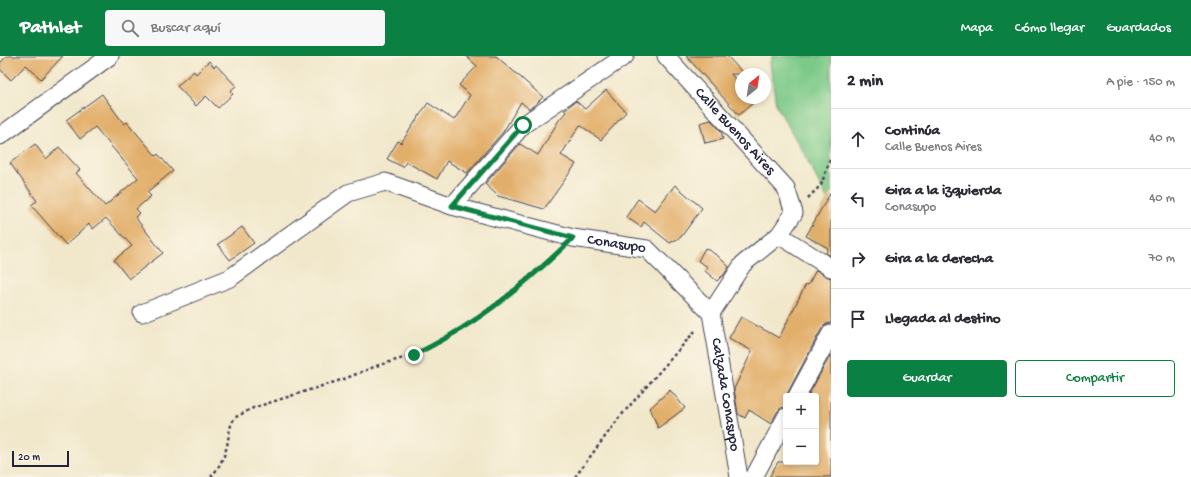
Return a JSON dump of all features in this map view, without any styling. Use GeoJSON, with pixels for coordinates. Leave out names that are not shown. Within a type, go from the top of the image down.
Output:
{"type":"FeatureCollection","features":[{"type":"Feature","properties":{"kind":"street"},"geometry":{"type":"LineString","coordinates":[[3,128],[110,56]]}},
{"type":"Feature","properties":{"kind":"street"},"geometry":{"type":"LineString","coordinates":[[452,206],[523,125],[625,56]]}},
{"type":"Feature","properties":{"kind":"street","name":"Calle Buenos Aires"},"geometry":{"type":"LineString","coordinates":[[666,56],[786,188],[794,213]]}},
{"type":"Feature","properties":{"kind":"street","name":"Conasupo"},"geometry":{"type":"LineString","coordinates":[[142,313],[230,278],[348,193],[385,182],[452,206],[573,238],[647,249],[711,314]]}},
{"type":"Feature","properties":{"kind":"street"},"geometry":{"type":"LineString","coordinates":[[711,314],[743,264],[779,235],[794,213]]}},
{"type":"Feature","properties":{"kind":"street"},"geometry":{"type":"LineString","coordinates":[[779,235],[831,268]]}},
{"type":"Feature","properties":{"kind":"street","name":"Calzada Conasupo"},"geometry":{"type":"LineString","coordinates":[[711,314],[739,477]]}},
{"type":"Feature","properties":{"kind":"street"},"geometry":{"type":"LineString","coordinates":[[799,393],[831,333]]}},
{"type":"Feature","properties":{"kind":"street"},"geometry":{"type":"LineString","coordinates":[[754,477],[783,423]]}},
{"type":"Feature","properties":{"kind":"path"},"geometry":{"type":"LineString","coordinates":[[794,213],[821,185],[831,157]]}},
{"type":"Feature","properties":{"kind":"path"},"geometry":{"type":"LineString","coordinates":[[211,477],[218,468],[224,456],[230,428],[234,418],[253,408],[344,379],[379,365],[414,355],[443,340],[504,298],[555,256],[573,238]]}},
{"type":"Feature","properties":{"kind":"path"},"geometry":{"type":"LineString","coordinates":[[575,477],[619,418],[711,314]]}},
{"type":"Feature","properties":{"kind":"green space"},"geometry":{"type":"Polygon","coordinates":[[[772,56],[831,56],[831,207],[806,157],[776,105],[770,63],[772,56]]]}},
{"type":"Feature","properties":{"kind":"building"},"geometry":{"type":"Polygon","coordinates":[[[7,56],[63,56],[41,79],[26,65],[11,80],[0,69],[0,63],[7,56]]]}},
{"type":"Feature","properties":{"kind":"building"},"geometry":{"type":"Polygon","coordinates":[[[466,56],[496,56],[543,97],[529,109],[521,102],[503,132],[467,173],[447,161],[437,179],[406,162],[403,167],[387,159],[398,141],[401,143],[428,103],[454,120],[470,95],[459,85],[477,66],[466,56]]]}},
{"type":"Feature","properties":{"kind":"building"},"geometry":{"type":"Polygon","coordinates":[[[686,56],[727,56],[738,68],[735,68],[735,74],[731,74],[735,79],[735,104],[752,104],[739,115],[686,56]]]}},
{"type":"Feature","properties":{"kind":"building"},"geometry":{"type":"Polygon","coordinates":[[[209,61],[214,67],[216,65],[236,86],[230,91],[233,94],[218,108],[206,96],[196,106],[177,86],[194,71],[196,74],[209,61]]]}},
{"type":"Feature","properties":{"kind":"building"},"geometry":{"type":"Polygon","coordinates":[[[606,90],[626,112],[601,140],[580,125],[561,155],[576,164],[544,209],[498,196],[485,184],[520,144],[538,155],[559,120],[566,112],[564,110],[576,101],[585,109],[606,90]]]}},
{"type":"Feature","properties":{"kind":"building"},"geometry":{"type":"Polygon","coordinates":[[[102,94],[124,124],[127,122],[156,156],[158,154],[173,171],[147,192],[151,196],[136,209],[140,213],[135,217],[163,253],[129,279],[114,260],[132,246],[106,218],[93,229],[89,224],[66,245],[31,205],[37,201],[10,163],[35,144],[46,159],[59,147],[80,170],[76,173],[105,206],[138,178],[95,127],[80,139],[66,120],[102,94]]]}},
{"type":"Feature","properties":{"kind":"building"},"geometry":{"type":"Polygon","coordinates":[[[711,120],[721,131],[723,139],[705,143],[700,123],[711,120]]]}},
{"type":"Feature","properties":{"kind":"building"},"geometry":{"type":"Polygon","coordinates":[[[675,185],[702,208],[681,237],[670,243],[644,222],[641,227],[626,217],[638,199],[655,211],[675,185]]]}},
{"type":"Feature","properties":{"kind":"building"},"geometry":{"type":"Polygon","coordinates":[[[831,192],[831,256],[826,253],[828,248],[806,236],[831,192]]]}},
{"type":"Feature","properties":{"kind":"building"},"geometry":{"type":"Polygon","coordinates":[[[242,227],[254,243],[230,260],[218,244],[242,227]]]}},
{"type":"Feature","properties":{"kind":"building"},"geometry":{"type":"Polygon","coordinates":[[[705,248],[718,256],[729,267],[723,276],[717,281],[705,271],[708,267],[698,261],[705,248]]]}},
{"type":"Feature","properties":{"kind":"building"},"geometry":{"type":"Polygon","coordinates":[[[816,270],[831,278],[831,323],[826,324],[822,328],[788,393],[783,393],[783,408],[777,412],[771,424],[749,410],[745,418],[738,414],[734,389],[752,351],[729,338],[741,317],[779,338],[806,284],[808,285],[816,270]]]}},
{"type":"Feature","properties":{"kind":"building"},"geometry":{"type":"Polygon","coordinates":[[[831,354],[831,477],[769,477],[778,462],[783,462],[783,465],[819,465],[819,393],[810,393],[831,354]]]}},
{"type":"Feature","properties":{"kind":"building"},"geometry":{"type":"Polygon","coordinates":[[[670,390],[685,408],[658,428],[650,408],[670,390]]]}},
{"type":"Feature","properties":{"kind":"route"},"geometry":{"type":"LineString","coordinates":[[414,355],[443,340],[504,298],[555,256],[573,238],[452,206],[523,125]]}}]}
